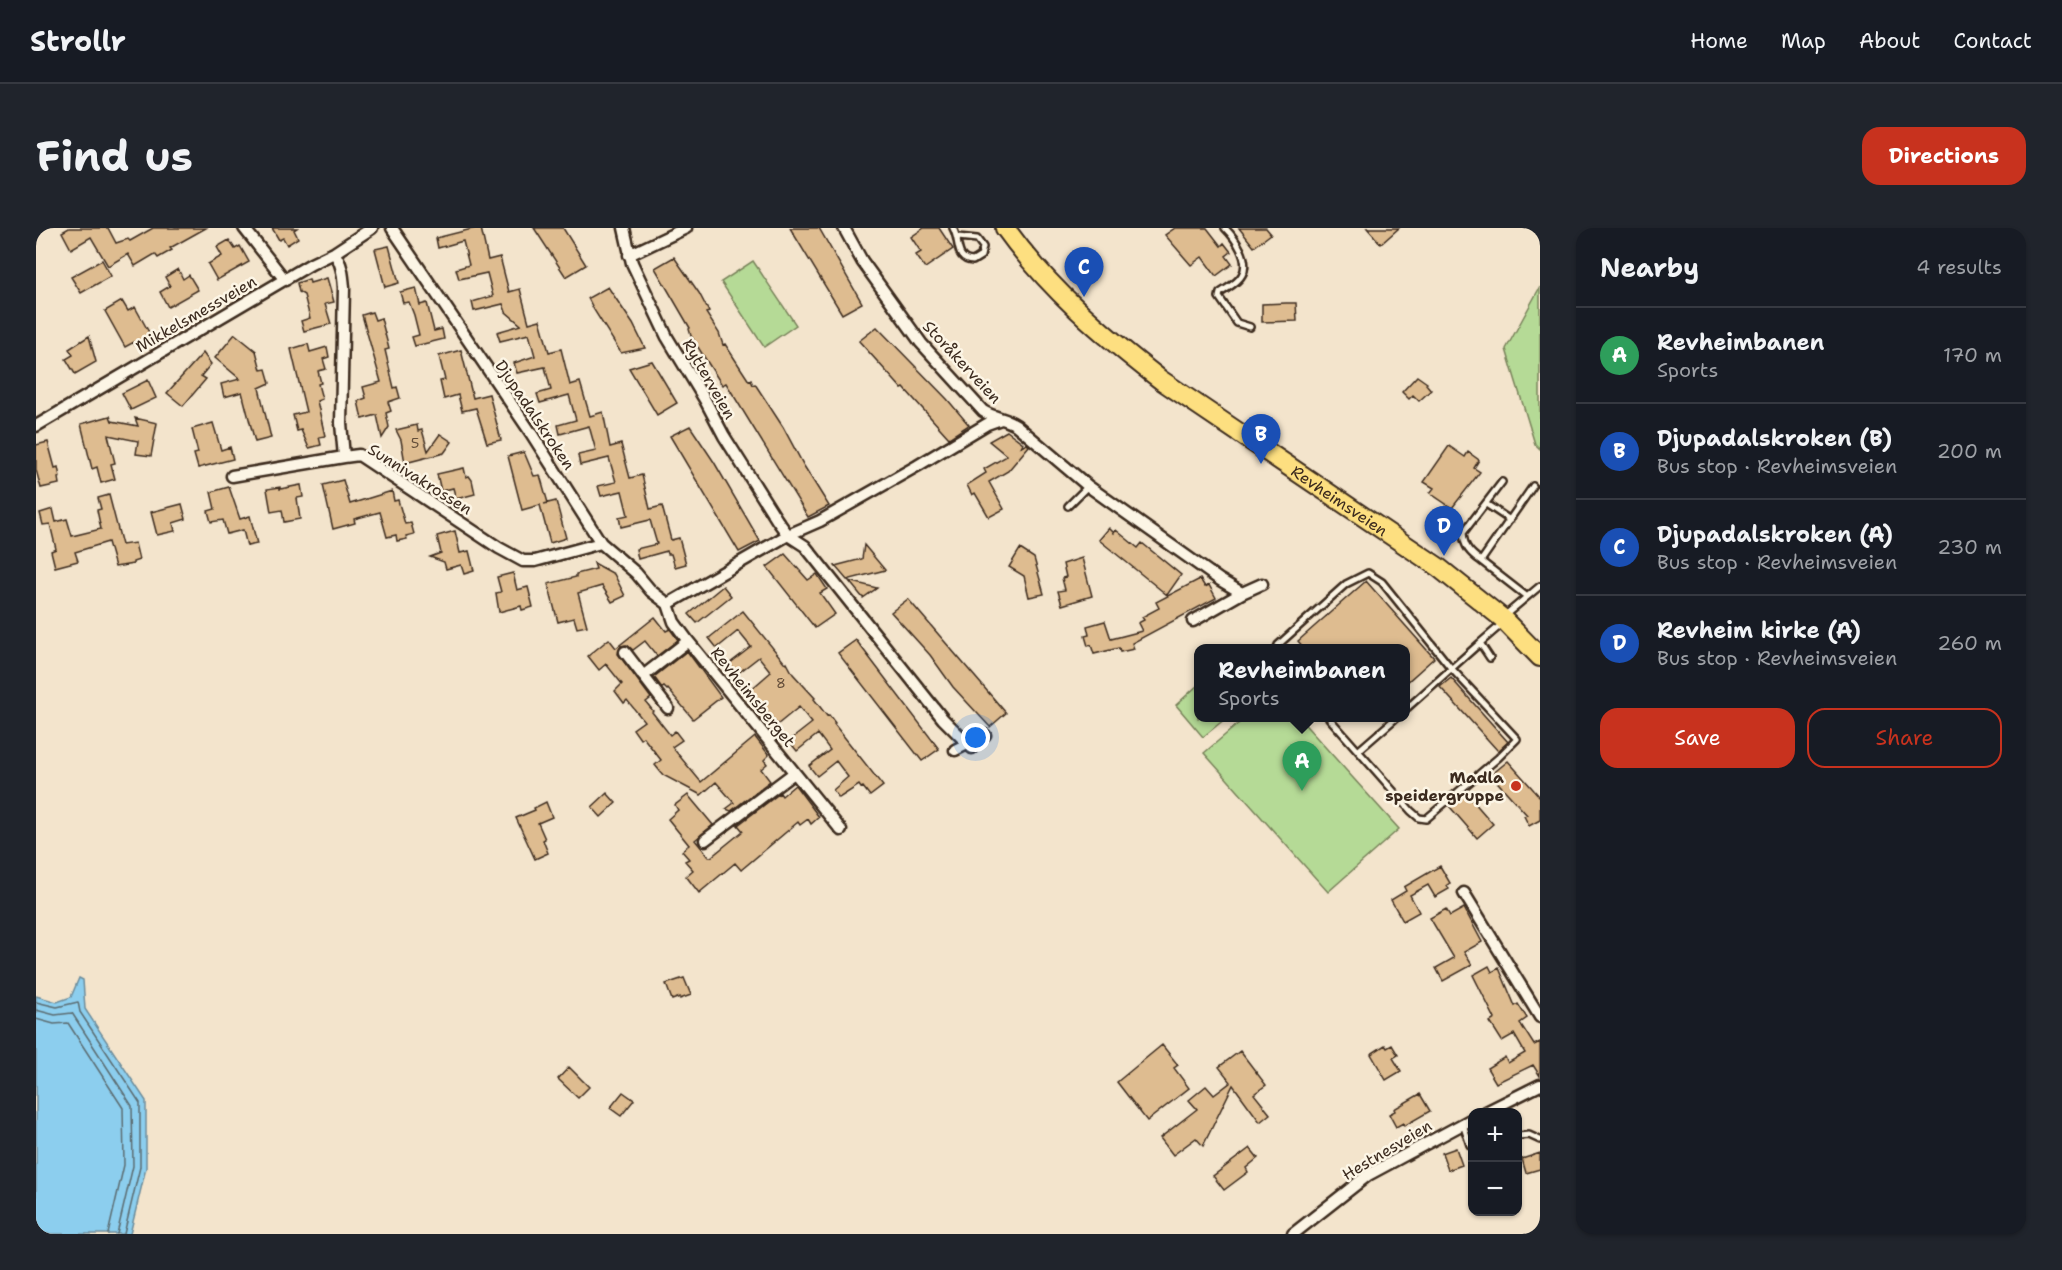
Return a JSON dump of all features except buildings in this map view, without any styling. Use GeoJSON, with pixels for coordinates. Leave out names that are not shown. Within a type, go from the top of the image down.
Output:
{"type":"FeatureCollection","features":[{"type":"Feature","properties":{"kind":"main road","name":"Revheimsveien"},"geometry":{"type":"LineString","coordinates":[[1005,228],[1046,279],[1074,308],[1119,348],[1161,380],[1438,567],[1503,619],[1540,657]]}},
{"type":"Feature","properties":{"kind":"street"},"geometry":{"type":"LineString","coordinates":[[244,228],[285,280]]}},
{"type":"Feature","properties":{"kind":"street","name":"Mikkelsmessveien"},"geometry":{"type":"LineString","coordinates":[[36,426],[311,264],[334,253],[372,228]]}},
{"type":"Feature","properties":{"kind":"street","name":"Djupadalskroken"},"geometry":{"type":"LineString","coordinates":[[392,228],[531,433],[601,543],[636,573],[651,591],[668,604]]}},
{"type":"Feature","properties":{"kind":"street","name":"Rytterveien"},"geometry":{"type":"LineString","coordinates":[[624,228],[629,255],[667,337],[724,436],[788,535],[805,546],[943,719],[970,745]]}},
{"type":"Feature","properties":{"kind":"street"},"geometry":{"type":"LineString","coordinates":[[629,255],[686,228]]}},
{"type":"Feature","properties":{"kind":"street","name":"Storåkerveien"},"geometry":{"type":"LineString","coordinates":[[844,228],[862,261],[921,343],[983,411],[1016,425],[1088,486],[1220,580],[1242,593]]}},
{"type":"Feature","properties":{"kind":"street","name":"Sunnivakrossen"},"geometry":{"type":"LineString","coordinates":[[334,253],[343,274],[344,288],[341,423],[344,457],[359,455],[499,548],[523,561],[536,561],[601,543]]}},
{"type":"Feature","properties":{"kind":"street"},"geometry":{"type":"LineString","coordinates":[[668,604],[788,535],[820,521],[987,424],[1001,419]]}},
{"type":"Feature","properties":{"kind":"street"},"geometry":{"type":"LineString","coordinates":[[232,476],[344,457]]}},
{"type":"Feature","properties":{"kind":"street"},"geometry":{"type":"LineString","coordinates":[[1193,621],[1262,584]]}},
{"type":"Feature","properties":{"kind":"street","name":"Revheimsberget"},"geometry":{"type":"LineString","coordinates":[[668,604],[674,621],[688,641],[842,830]]}},
{"type":"Feature","properties":{"kind":"street","name":"Revheimsberget"},"geometry":{"type":"LineString","coordinates":[[643,676],[688,641]]}},
{"type":"Feature","properties":{"kind":"street"},"geometry":{"type":"LineString","coordinates":[[625,652],[668,708]]}},
{"type":"Feature","properties":{"kind":"street"},"geometry":{"type":"LineString","coordinates":[[955,750],[970,745],[985,735]]}},
{"type":"Feature","properties":{"kind":"street","name":"Revheimsberget"},"geometry":{"type":"LineString","coordinates":[[705,840],[794,773]]}},
{"type":"Feature","properties":{"kind":"street"},"geometry":{"type":"LineString","coordinates":[[1464,893],[1540,1017]]}},
{"type":"Feature","properties":{"kind":"street"},"geometry":{"type":"LineString","coordinates":[[1496,1108],[1540,1085]]}},
{"type":"Feature","properties":{"kind":"street","name":"Hestnesveien"},"geometry":{"type":"LineString","coordinates":[[1293,1234],[1368,1175],[1468,1122]]}},
{"type":"Feature","properties":{"kind":"lane"},"geometry":{"type":"LineString","coordinates":[[953,228],[958,237],[959,252],[964,259],[974,261],[981,256],[983,247],[977,239],[958,237]]}},
{"type":"Feature","properties":{"kind":"lane"},"geometry":{"type":"LineString","coordinates":[[1225,228],[1239,248],[1245,267],[1242,275],[1220,293],[1219,297],[1237,322],[1250,327]]}},
{"type":"Feature","properties":{"kind":"lane"},"geometry":{"type":"LineString","coordinates":[[1502,482],[1463,533],[1464,542],[1469,552],[1526,596]]}},
{"type":"Feature","properties":{"kind":"lane"},"geometry":{"type":"LineString","coordinates":[[1068,506],[1088,486]]}},
{"type":"Feature","properties":{"kind":"lane"},"geometry":{"type":"LineString","coordinates":[[1481,561],[1533,486]]}},
{"type":"Feature","properties":{"kind":"lane"},"geometry":{"type":"LineString","coordinates":[[1486,504],[1510,520]]}},
{"type":"Feature","properties":{"kind":"lane"},"geometry":{"type":"LineString","coordinates":[[1279,644],[1346,584],[1368,573],[1382,582],[1451,668],[1517,739],[1426,819],[1419,818],[1411,811],[1333,722]]}},
{"type":"Feature","properties":{"kind":"lane"},"geometry":{"type":"LineString","coordinates":[[1410,705],[1480,643],[1526,596],[1540,586]]}},
{"type":"Feature","properties":{"kind":"lane"},"geometry":{"type":"LineString","coordinates":[[1480,643],[1490,658]]}},
{"type":"Feature","properties":{"kind":"lane"},"geometry":{"type":"LineString","coordinates":[[1358,751],[1390,722]]}},
{"type":"Feature","properties":{"kind":"lane"},"geometry":{"type":"LineString","coordinates":[[1522,1136],[1529,1135],[1540,1140]]}},
{"type":"Feature","properties":{"kind":"green space"},"geometry":{"type":"Polygon","coordinates":[[[753,261],[796,325],[764,347],[721,282],[753,261]]]}},
{"type":"Feature","properties":{"kind":"green space"},"geometry":{"type":"Polygon","coordinates":[[[1540,287],[1540,449],[1535,444],[1506,349],[1540,287]]]}},
{"type":"Feature","properties":{"kind":"green space"},"geometry":{"type":"Polygon","coordinates":[[[1194,689],[1194,722],[1221,722],[1203,737],[1176,705],[1194,689]]]}},
{"type":"Feature","properties":{"kind":"green space"},"geometry":{"type":"Polygon","coordinates":[[[1240,722],[1303,722],[1399,829],[1328,892],[1204,753],[1240,722]]]}},
{"type":"Feature","properties":{"kind":"water"},"geometry":{"type":"Polygon","coordinates":[[[79,978],[83,980],[85,1009],[146,1101],[146,1168],[130,1234],[36,1234],[36,996],[57,1002],[71,997],[79,978]]]}},
{"type":"Feature","properties":{"kind":"place","name":"Djupadalskroken (A)"},"geometry":{"type":"Point","coordinates":[1084,297]}},
{"type":"Feature","properties":{"kind":"place","name":"Djupadalskroken (B)"},"geometry":{"type":"Point","coordinates":[1261,464]}},
{"type":"Feature","properties":{"kind":"place","name":"Revheim kirke (A)"},"geometry":{"type":"Point","coordinates":[1444,556]}},
{"type":"Feature","properties":{"kind":"place","name":"Madla speidergruppe"},"geometry":{"type":"Point","coordinates":[1516,786]}},
{"type":"Feature","properties":{"kind":"place","name":"Revheimbanen"},"geometry":{"type":"Point","coordinates":[1302,791]}}]}
